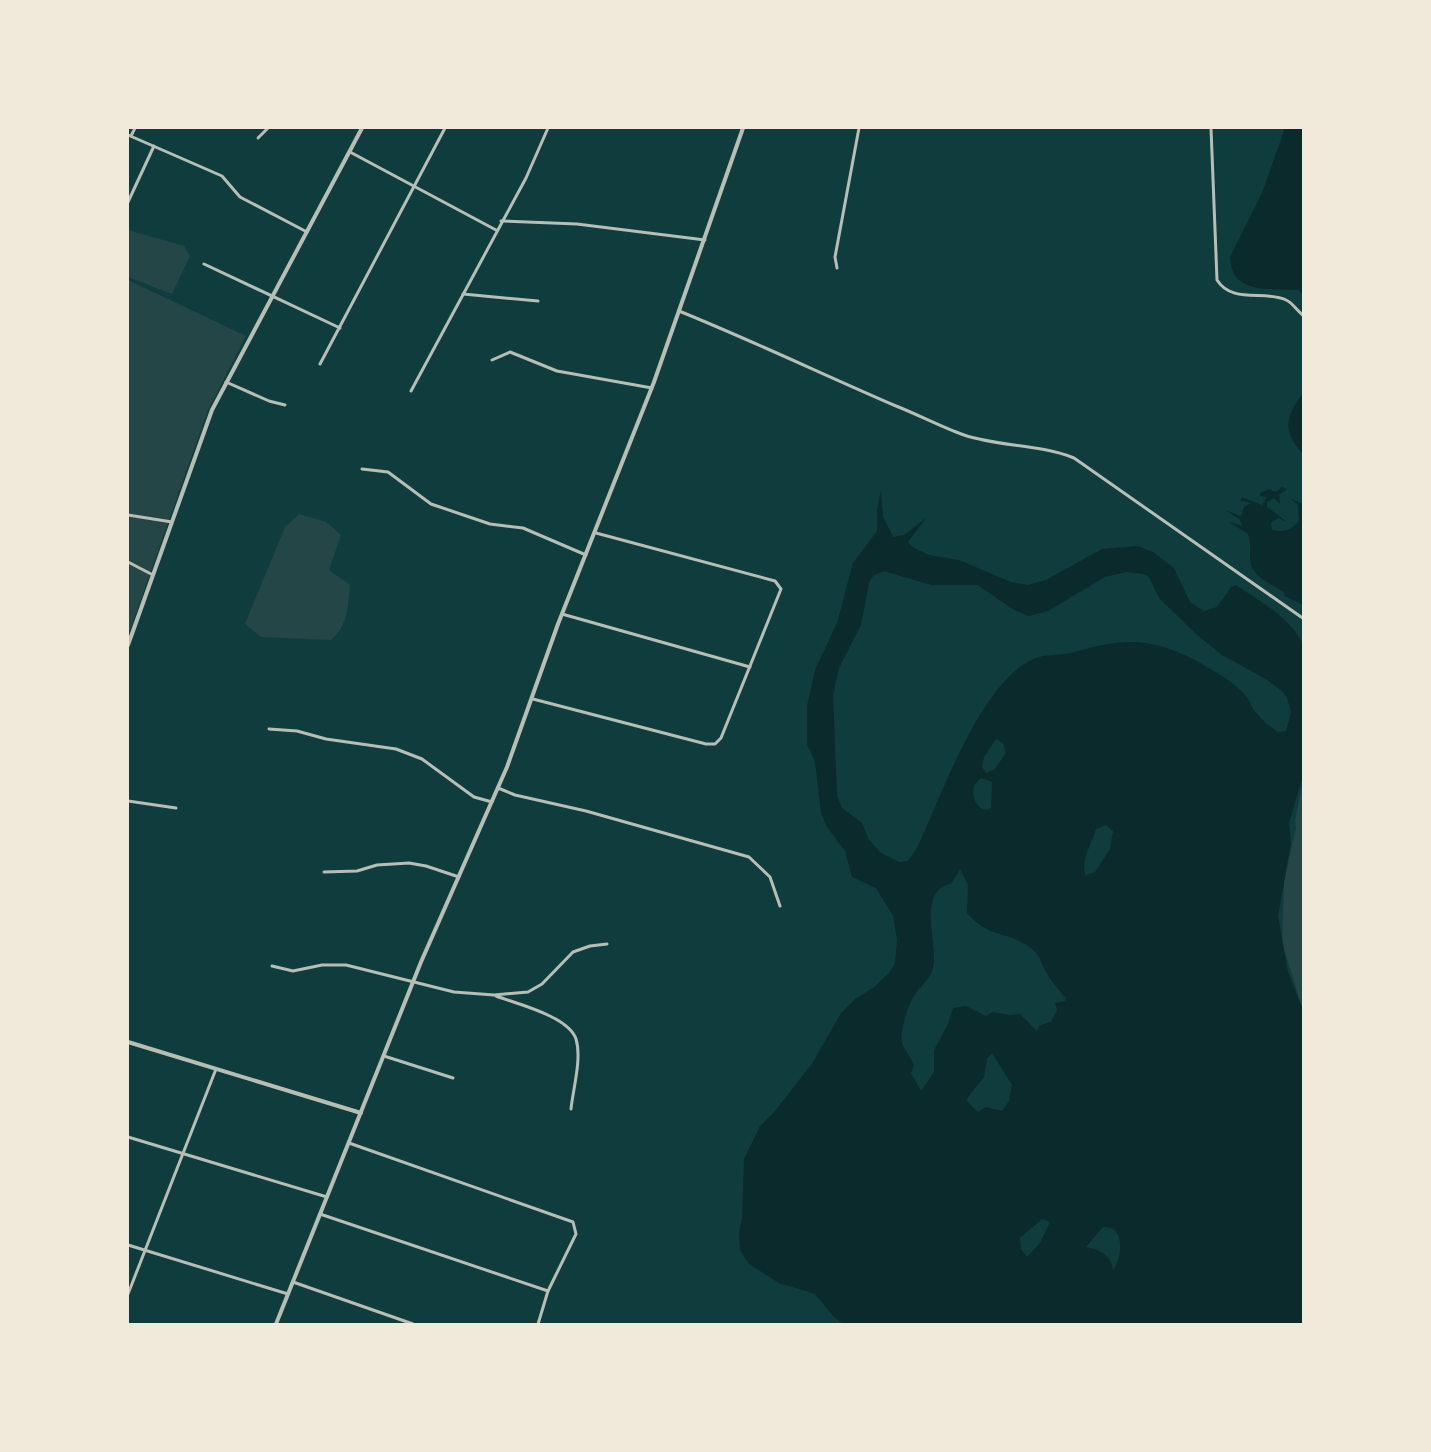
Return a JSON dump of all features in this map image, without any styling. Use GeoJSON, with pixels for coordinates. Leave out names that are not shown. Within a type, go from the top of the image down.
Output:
{"type":"FeatureCollection","features":[{"type":"Feature","properties":{"kind":"street"},"geometry":{"type":"LineString","coordinates":[[135,128],[129,136],[222,176],[240,197],[307,232]]}},
{"type":"Feature","properties":{"kind":"street"},"geometry":{"type":"LineString","coordinates":[[258,138],[268,128]]}},
{"type":"Feature","properties":{"kind":"street"},"geometry":{"type":"LineString","coordinates":[[128,645],[203,430],[226,382],[362,128]]}},
{"type":"Feature","properties":{"kind":"street"},"geometry":{"type":"LineString","coordinates":[[320,364],[445,128]]}},
{"type":"Feature","properties":{"kind":"street"},"geometry":{"type":"LineString","coordinates":[[411,391],[526,178],[548,128]]}},
{"type":"Feature","properties":{"kind":"street"},"geometry":{"type":"LineString","coordinates":[[276,1324],[413,983],[460,878],[533,699],[562,614],[652,388],[743,128]]}},
{"type":"Feature","properties":{"kind":"street"},"geometry":{"type":"LineString","coordinates":[[837,268],[835,257],[859,128]]}},
{"type":"Feature","properties":{"kind":"street"},"geometry":{"type":"LineString","coordinates":[[1210,128],[1217,280],[1222,287],[1238,294],[1288,301],[1304,316]]}},
{"type":"Feature","properties":{"kind":"street"},"geometry":{"type":"LineString","coordinates":[[128,202],[154,146]]}},
{"type":"Feature","properties":{"kind":"street"},"geometry":{"type":"LineString","coordinates":[[350,152],[496,230]]}},
{"type":"Feature","properties":{"kind":"street"},"geometry":{"type":"LineString","coordinates":[[501,221],[577,224],[705,240]]}},
{"type":"Feature","properties":{"kind":"street"},"geometry":{"type":"LineString","coordinates":[[204,264],[340,328]]}},
{"type":"Feature","properties":{"kind":"street"},"geometry":{"type":"LineString","coordinates":[[463,294],[538,301]]}},
{"type":"Feature","properties":{"kind":"street"},"geometry":{"type":"LineString","coordinates":[[679,311],[962,434],[996,444],[1054,450],[1074,458],[1138,500],[1203,550],[1304,619]]}},
{"type":"Feature","properties":{"kind":"street"},"geometry":{"type":"LineString","coordinates":[[492,360],[510,352],[557,370],[652,388]]}},
{"type":"Feature","properties":{"kind":"street"},"geometry":{"type":"LineString","coordinates":[[226,382],[268,402],[285,405]]}},
{"type":"Feature","properties":{"kind":"street"},"geometry":{"type":"LineString","coordinates":[[362,470],[388,472],[431,504],[490,524],[523,528],[586,555]]}},
{"type":"Feature","properties":{"kind":"street"},"geometry":{"type":"LineString","coordinates":[[128,515],[172,522]]}},
{"type":"Feature","properties":{"kind":"street"},"geometry":{"type":"LineString","coordinates":[[533,699],[706,744],[716,744],[721,738],[780,589],[779,584],[596,533]]}},
{"type":"Feature","properties":{"kind":"street"},"geometry":{"type":"LineString","coordinates":[[128,562],[153,575]]}},
{"type":"Feature","properties":{"kind":"street"},"geometry":{"type":"LineString","coordinates":[[562,614],[750,667]]}},
{"type":"Feature","properties":{"kind":"street"},"geometry":{"type":"LineString","coordinates":[[269,729],[297,731],[326,739],[396,749],[429,763],[474,797],[492,802]]}},
{"type":"Feature","properties":{"kind":"street"},"geometry":{"type":"LineString","coordinates":[[498,788],[514,795],[586,811],[748,857],[770,877],[780,906]]}},
{"type":"Feature","properties":{"kind":"street"},"geometry":{"type":"LineString","coordinates":[[128,801],[176,808]]}},
{"type":"Feature","properties":{"kind":"street"},"geometry":{"type":"LineString","coordinates":[[324,872],[357,872],[377,865],[409,863],[426,866],[460,878]]}},
{"type":"Feature","properties":{"kind":"street"},"geometry":{"type":"LineString","coordinates":[[272,966],[293,971],[322,965],[346,965],[454,992],[494,995],[528,992],[542,984],[573,952],[590,946],[607,944]]}},
{"type":"Feature","properties":{"kind":"street"},"geometry":{"type":"LineString","coordinates":[[494,995],[548,1016],[569,1029],[576,1041],[577,1054],[571,1109]]}},
{"type":"Feature","properties":{"kind":"street"},"geometry":{"type":"LineString","coordinates":[[128,1042],[361,1113]]}},
{"type":"Feature","properties":{"kind":"street"},"geometry":{"type":"LineString","coordinates":[[384,1056],[453,1078]]}},
{"type":"Feature","properties":{"kind":"street"},"geometry":{"type":"LineString","coordinates":[[128,1294],[216,1069]]}},
{"type":"Feature","properties":{"kind":"street"},"geometry":{"type":"LineString","coordinates":[[128,1137],[327,1197]]}},
{"type":"Feature","properties":{"kind":"street"},"geometry":{"type":"LineString","coordinates":[[349,1143],[563,1217],[576,1225],[576,1233],[548,1291],[538,1324]]}},
{"type":"Feature","properties":{"kind":"street"},"geometry":{"type":"LineString","coordinates":[[320,1214],[548,1291]]}},
{"type":"Feature","properties":{"kind":"street"},"geometry":{"type":"LineString","coordinates":[[128,1245],[288,1294]]}},
{"type":"Feature","properties":{"kind":"street"},"geometry":{"type":"LineString","coordinates":[[293,1282],[413,1324]]}},
{"type":"Feature","properties":{"kind":"shaded area"},"geometry":{"type":"Polygon","coordinates":[[[1285,128],[1303,128],[1303,294],[1298,290],[1264,289],[1244,284],[1232,269],[1230,257],[1262,193],[1285,128]]]}},
{"type":"Feature","properties":{"kind":"shaded area"},"geometry":{"type":"Polygon","coordinates":[[[128,230],[184,246],[190,256],[172,294],[128,277],[128,230]]]}},
{"type":"Feature","properties":{"kind":"shaded area"},"geometry":{"type":"Polygon","coordinates":[[[128,280],[246,336],[208,410],[130,630],[128,630],[128,280]]]}},
{"type":"Feature","properties":{"kind":"shaded area"},"geometry":{"type":"Polygon","coordinates":[[[1303,393],[1303,454],[1292,438],[1288,424],[1292,409],[1303,393]]]}},
{"type":"Feature","properties":{"kind":"shaded area"},"geometry":{"type":"Polygon","coordinates":[[[1282,487],[1287,489],[1279,495],[1280,504],[1274,498],[1267,502],[1267,507],[1287,522],[1278,518],[1271,523],[1272,530],[1284,531],[1294,526],[1299,520],[1298,505],[1290,498],[1303,504],[1303,605],[1285,596],[1284,592],[1257,575],[1251,564],[1248,534],[1229,522],[1243,526],[1239,519],[1225,510],[1241,516],[1244,507],[1251,503],[1241,501],[1242,497],[1262,505],[1267,497],[1260,496],[1260,493],[1269,489],[1276,492],[1282,487]]]}},
{"type":"Feature","properties":{"kind":"shaded area"},"geometry":{"type":"Polygon","coordinates":[[[881,490],[883,516],[893,537],[904,535],[926,518],[908,542],[912,547],[929,555],[959,560],[1011,582],[1028,585],[1046,580],[1102,549],[1138,546],[1153,552],[1174,568],[1190,602],[1204,611],[1217,607],[1231,587],[1236,585],[1283,618],[1304,646],[1303,776],[1289,823],[1291,843],[1278,916],[1288,972],[1303,1010],[1303,1324],[843,1324],[833,1316],[815,1294],[779,1283],[749,1264],[740,1250],[744,1159],[760,1126],[776,1110],[813,1062],[841,1013],[855,999],[873,988],[889,973],[895,963],[897,939],[893,916],[876,888],[852,877],[845,851],[827,827],[821,813],[815,762],[807,744],[807,706],[815,670],[837,623],[853,563],[877,531],[877,510],[881,490]],[[884,571],[873,576],[869,583],[861,625],[839,668],[833,695],[837,795],[842,808],[862,823],[869,840],[881,853],[899,862],[908,861],[917,848],[978,717],[1012,673],[1031,660],[1106,644],[1149,643],[1177,652],[1214,671],[1246,696],[1254,711],[1264,721],[1278,732],[1286,731],[1291,712],[1287,698],[1282,691],[1266,679],[1222,655],[1196,634],[1159,598],[1149,577],[1143,574],[1126,572],[1105,577],[1048,611],[1029,616],[1014,610],[978,585],[931,585],[884,571]],[[996,739],[984,757],[982,767],[986,773],[994,770],[1006,753],[1003,743],[996,739]],[[981,778],[973,789],[977,804],[983,809],[991,808],[992,782],[981,778]],[[1106,825],[1096,829],[1085,858],[1086,875],[1095,872],[1110,849],[1113,831],[1106,825]],[[960,869],[951,884],[941,888],[935,895],[932,905],[931,928],[934,961],[932,971],[911,1001],[901,1037],[903,1046],[914,1065],[911,1073],[921,1091],[934,1072],[934,1050],[947,1026],[953,1008],[966,1006],[986,1016],[993,1012],[1009,1015],[1020,1014],[1037,1031],[1040,1025],[1051,1022],[1057,1010],[1055,1003],[1065,1001],[1066,998],[1046,973],[1032,949],[1012,938],[990,931],[967,913],[968,885],[960,869]],[[992,1053],[987,1059],[984,1077],[967,1101],[978,1112],[986,1107],[1002,1111],[1009,1101],[1012,1085],[992,1053]],[[1042,1219],[1020,1238],[1021,1249],[1027,1257],[1040,1243],[1050,1222],[1042,1219]],[[1103,1227],[1086,1247],[1100,1251],[1110,1260],[1113,1270],[1119,1258],[1120,1243],[1115,1231],[1110,1228],[1103,1227]]]}},
{"type":"Feature","properties":{"kind":"shaded area"},"geometry":{"type":"Polygon","coordinates":[[[299,514],[326,522],[341,535],[329,570],[350,585],[349,600],[344,622],[331,640],[261,637],[245,624],[285,527],[299,514]]]}},
{"type":"Feature","properties":{"kind":"shaded area"},"geometry":{"type":"Polygon","coordinates":[[[1303,781],[1303,1010],[1282,943],[1284,881],[1296,828],[1295,821],[1303,781]]]}}]}
